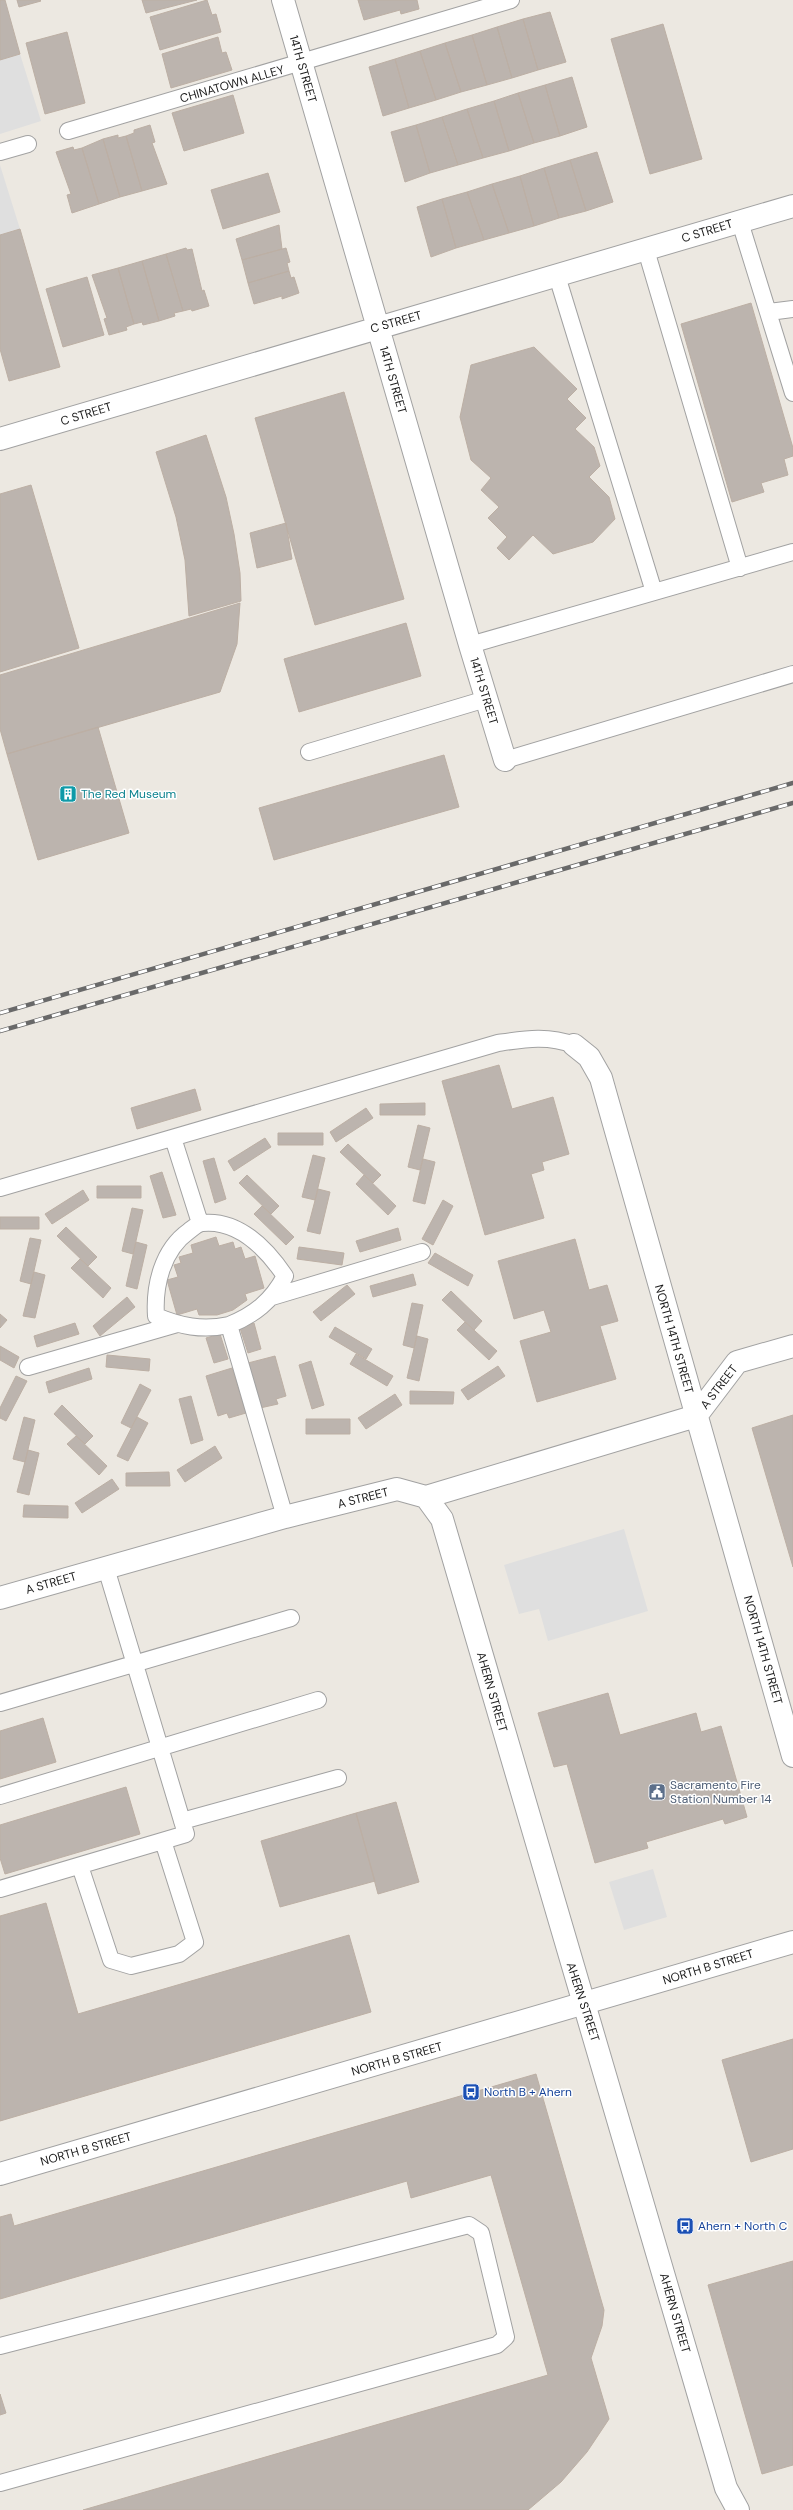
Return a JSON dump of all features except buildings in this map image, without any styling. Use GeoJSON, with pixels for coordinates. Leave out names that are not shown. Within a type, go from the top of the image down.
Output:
{"type":"FeatureCollection","features":[{"type":"Feature","properties":{"kind":"street","name":"14TH STREET"},"geometry":{"type":"LineString","coordinates":[[283,0],[470,645],[505,760]]}},
{"type":"Feature","properties":{"kind":"street","name":"C STREET"},"geometry":{"type":"LineString","coordinates":[[0,439],[793,206]]}},
{"type":"Feature","properties":{"kind":"street","name":"NORTH 14TH STREET"},"geometry":{"type":"LineString","coordinates":[[574,1045],[589,1057],[600,1078],[793,1756]]}},
{"type":"Feature","properties":{"kind":"street","name":"A STREET"},"geometry":{"type":"LineString","coordinates":[[0,1598],[285,1517],[397,1490],[426,1497],[696,1416],[737,1362],[793,1346]]}},
{"type":"Feature","properties":{"kind":"street","name":"AHERN STREET"},"geometry":{"type":"LineString","coordinates":[[426,1497],[442,1519],[726,2488],[738,2510]]}},
{"type":"Feature","properties":{"kind":"street","name":"NORTH B STREET"},"geometry":{"type":"LineString","coordinates":[[0,2174],[793,1942]]}},
{"type":"Feature","properties":{"kind":"lane","name":"CHINATOWN ALLEY"},"geometry":{"type":"LineString","coordinates":[[68,131],[301,64],[511,0]]}},
{"type":"Feature","properties":{"kind":"lane"},"geometry":{"type":"LineString","coordinates":[[0,152],[28,144]]}},
{"type":"Feature","properties":{"kind":"lane"},"geometry":{"type":"LineString","coordinates":[[740,222],[793,393]]}},
{"type":"Feature","properties":{"kind":"lane"},"geometry":{"type":"LineString","coordinates":[[646,250],[740,568]]}},
{"type":"Feature","properties":{"kind":"lane"},"geometry":{"type":"LineString","coordinates":[[557,276],[654,592]]}},
{"type":"Feature","properties":{"kind":"lane"},"geometry":{"type":"LineString","coordinates":[[769,312],[793,309]]}},
{"type":"Feature","properties":{"kind":"lane"},"geometry":{"type":"LineString","coordinates":[[470,645],[793,552]]}},
{"type":"Feature","properties":{"kind":"lane"},"geometry":{"type":"LineString","coordinates":[[505,760],[793,674]]}},
{"type":"Feature","properties":{"kind":"lane"},"geometry":{"type":"LineString","coordinates":[[309,752],[486,699]]}},
{"type":"Feature","properties":{"kind":"lane"},"geometry":{"type":"LineString","coordinates":[[0,1188],[498,1043],[538,1038],[558,1039],[574,1045]]}},
{"type":"Feature","properties":{"kind":"lane"},"geometry":{"type":"LineString","coordinates":[[173,1138],[200,1223]]}},
{"type":"Feature","properties":{"kind":"lane"},"geometry":{"type":"LineString","coordinates":[[200,1223],[232,1227],[245,1233],[268,1253],[285,1276],[272,1297],[253,1313],[229,1325],[202,1329],[177,1324],[156,1316],[156,1290],[166,1259],[174,1246],[185,1234],[200,1223]]}},
{"type":"Feature","properties":{"kind":"lane"},"geometry":{"type":"LineString","coordinates":[[272,1297],[422,1252]]}},
{"type":"Feature","properties":{"kind":"lane"},"geometry":{"type":"LineString","coordinates":[[28,1367],[177,1324]]}},
{"type":"Feature","properties":{"kind":"lane"},"geometry":{"type":"LineString","coordinates":[[229,1325],[285,1517]]}},
{"type":"Feature","properties":{"kind":"lane"},"geometry":{"type":"LineString","coordinates":[[0,1890],[186,1834],[106,1568]]}},
{"type":"Feature","properties":{"kind":"lane"},"geometry":{"type":"LineString","coordinates":[[0,1703],[292,1618]]}},
{"type":"Feature","properties":{"kind":"lane"},"geometry":{"type":"LineString","coordinates":[[0,1796],[318,1700]]}},
{"type":"Feature","properties":{"kind":"lane"},"geometry":{"type":"LineString","coordinates":[[182,1821],[338,1778]]}},
{"type":"Feature","properties":{"kind":"lane"},"geometry":{"type":"LineString","coordinates":[[80,1866],[110,1960],[131,1966],[179,1954],[195,1942],[163,1841]]}},
{"type":"Feature","properties":{"kind":"lane"},"geometry":{"type":"LineString","coordinates":[[0,2346],[469,2225],[481,2233],[506,2337],[496,2345],[0,2483]]}},
{"type":"Feature","properties":{"kind":"shaded area"},"geometry":{"type":"Polygon","coordinates":[[[20,54],[41,121],[0,134],[0,60],[20,54]]]}},
{"type":"Feature","properties":{"kind":"shaded area"},"geometry":{"type":"Polygon","coordinates":[[[0,165],[20,229],[0,235],[0,165]]]}},
{"type":"Feature","properties":{"kind":"shaded area"},"geometry":{"type":"Polygon","coordinates":[[[624,1529],[648,1611],[548,1641],[539,1609],[519,1614],[504,1565],[624,1529]]]}},
{"type":"Feature","properties":{"kind":"shaded area"},"geometry":{"type":"Polygon","coordinates":[[[653,1869],[667,1917],[624,1930],[609,1882],[653,1869]]]}},
{"type":"Feature","properties":{"kind":"railway"},"geometry":{"type":"LineString","coordinates":[[0,1013],[793,783]]}},
{"type":"Feature","properties":{"kind":"railway"},"geometry":{"type":"LineString","coordinates":[[0,1031],[793,803]]}},
{"type":"Feature","properties":{"kind":"place","name":"The Red Museum"},"geometry":{"type":"Point","coordinates":[68,794]}},
{"type":"Feature","properties":{"kind":"place","name":"Sacramento Fire Station Number 14"},"geometry":{"type":"Point","coordinates":[657,1792]}},
{"type":"Feature","properties":{"kind":"place","name":"North B + Ahern"},"geometry":{"type":"Point","coordinates":[471,2092]}},
{"type":"Feature","properties":{"kind":"place","name":"Ahern + North C"},"geometry":{"type":"Point","coordinates":[685,2226]}}]}
